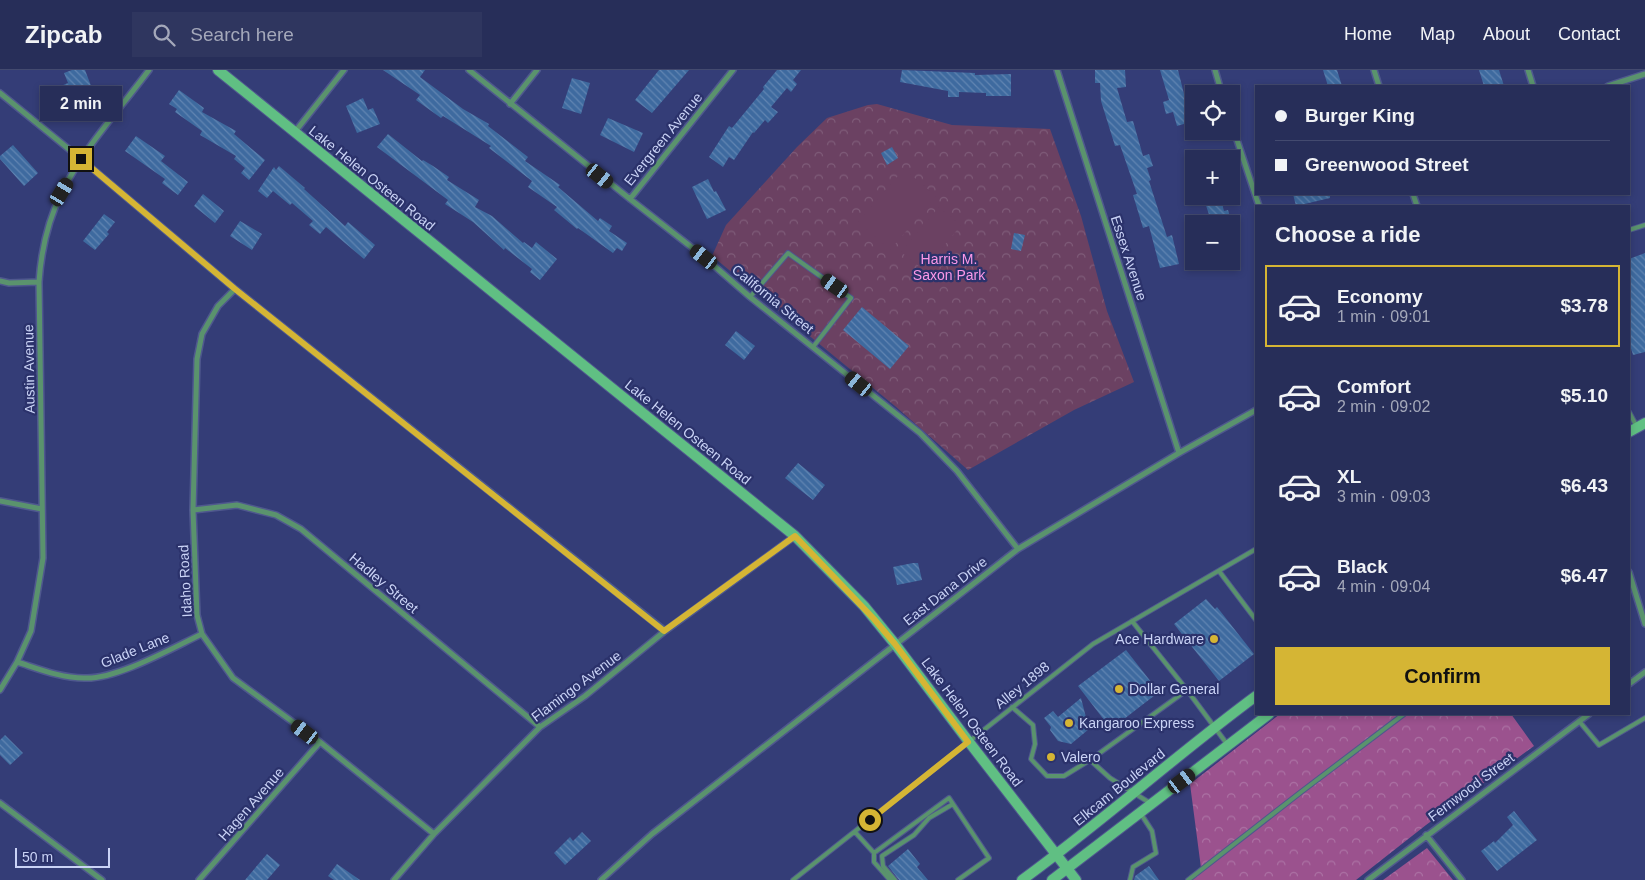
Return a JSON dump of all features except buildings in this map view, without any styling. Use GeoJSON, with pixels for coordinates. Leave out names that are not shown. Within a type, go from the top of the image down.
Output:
{"type":"FeatureCollection","features":[{"type":"Feature","properties":{"kind":"street","name":"Austin Avenue"},"geometry":{"type":"LineString","coordinates":[[0,690],[17,662],[31,631],[44,558],[40,261],[52,216],[62,192],[81,159],[149,70]]}},
{"type":"Feature","properties":{"kind":"street","name":"Lake Helen Osteen Road"},"geometry":{"type":"LineString","coordinates":[[218,70],[795,536],[864,606],[1076,880]]}},
{"type":"Feature","properties":{"kind":"street"},"geometry":{"type":"LineString","coordinates":[[294,133],[344,70]]}},
{"type":"Feature","properties":{"kind":"street","name":"California Street"},"geometry":{"type":"LineString","coordinates":[[469,70],[704,257],[750,297],[920,433],[957,471],[1018,549]]}},
{"type":"Feature","properties":{"kind":"street"},"geometry":{"type":"LineString","coordinates":[[510,104],[537,70]]}},
{"type":"Feature","properties":{"kind":"street","name":"Evergreen Avenue"},"geometry":{"type":"LineString","coordinates":[[630,200],[733,70]]}},
{"type":"Feature","properties":{"kind":"street","name":"Essex Avenue"},"geometry":{"type":"LineString","coordinates":[[1057,70],[1179,453]]}},
{"type":"Feature","properties":{"kind":"street"},"geometry":{"type":"LineString","coordinates":[[1214,70],[1219,85]]}},
{"type":"Feature","properties":{"kind":"street"},"geometry":{"type":"LineString","coordinates":[[1374,70],[1379,85]]}},
{"type":"Feature","properties":{"kind":"street"},"geometry":{"type":"LineString","coordinates":[[1528,70],[1533,85]]}},
{"type":"Feature","properties":{"kind":"street"},"geometry":{"type":"LineString","coordinates":[[1611,85],[1645,74]]}},
{"type":"Feature","properties":{"kind":"street"},"geometry":{"type":"LineString","coordinates":[[0,93],[235,289],[664,631]]}},
{"type":"Feature","properties":{"kind":"street"},"geometry":{"type":"LineString","coordinates":[[1237,140],[1255,194]]}},
{"type":"Feature","properties":{"kind":"street"},"geometry":{"type":"LineString","coordinates":[[0,281],[9,283],[39,282]]}},
{"type":"Feature","properties":{"kind":"street","name":"Idaho Road"},"geometry":{"type":"LineString","coordinates":[[235,289],[218,306],[202,334],[197,359],[193,510],[197,615],[202,634],[232,678],[320,742],[434,834]]}},
{"type":"Feature","properties":{"kind":"street","name":"East Dana Drive"},"geometry":{"type":"LineString","coordinates":[[601,880],[652,834],[815,709],[895,644],[1018,549],[1179,453],[1255,411]]}},
{"type":"Feature","properties":{"kind":"street"},"geometry":{"type":"LineString","coordinates":[[0,501],[42,509]]}},
{"type":"Feature","properties":{"kind":"street","name":"Hadley Street"},"geometry":{"type":"LineString","coordinates":[[193,510],[237,505],[276,515],[301,529],[540,727]]}},
{"type":"Feature","properties":{"kind":"street","name":"Flamingo Avenue"},"geometry":{"type":"LineString","coordinates":[[394,880],[434,834],[540,727],[585,696],[664,631],[795,536]]}},
{"type":"Feature","properties":{"kind":"street"},"geometry":{"type":"LineString","coordinates":[[1630,575],[1645,624]]}},
{"type":"Feature","properties":{"kind":"street","name":"Glade Lane"},"geometry":{"type":"LineString","coordinates":[[17,662],[52,674],[85,678],[112,675],[202,634]]}},
{"type":"Feature","properties":{"kind":"street"},"geometry":{"type":"LineString","coordinates":[[1630,683],[1645,672]]}},
{"type":"Feature","properties":{"kind":"street","name":"Elkcam Boulevard"},"geometry":{"type":"LineString","coordinates":[[1022,880],[1134,793],[1215,726],[1255,697]]}},
{"type":"Feature","properties":{"kind":"street"},"geometry":{"type":"LineString","coordinates":[[1052,880],[1268,715]]}},
{"type":"Feature","properties":{"kind":"street","name":"Fernwood Street"},"geometry":{"type":"LineString","coordinates":[[1368,880],[1588,715]]}},
{"type":"Feature","properties":{"kind":"street","name":"Hagen Avenue"},"geometry":{"type":"LineString","coordinates":[[199,880],[320,742]]}},
{"type":"Feature","properties":{"kind":"street"},"geometry":{"type":"LineString","coordinates":[[0,803],[102,880]]}},
{"type":"Feature","properties":{"kind":"street"},"geometry":{"type":"LineString","coordinates":[[1426,835],[1462,880]]}},
{"type":"Feature","properties":{"kind":"lane"},"geometry":{"type":"LineString","coordinates":[[1630,230],[1645,225]]}},
{"type":"Feature","properties":{"kind":"lane"},"geometry":{"type":"LineString","coordinates":[[750,297],[788,253],[851,298],[812,346]]}},
{"type":"Feature","properties":{"kind":"lane"},"geometry":{"type":"LineString","coordinates":[[1630,414],[1637,427]]}},
{"type":"Feature","properties":{"kind":"lane","name":"Alley 1898"},"geometry":{"type":"LineString","coordinates":[[793,880],[1093,644],[1255,550]]}},
{"type":"Feature","properties":{"kind":"lane"},"geometry":{"type":"LineString","coordinates":[[1219,571],[1255,619]]}},
{"type":"Feature","properties":{"kind":"lane"},"geometry":{"type":"LineString","coordinates":[[1132,622],[1229,746]]}},
{"type":"Feature","properties":{"kind":"lane"},"geometry":{"type":"LineString","coordinates":[[1012,707],[1033,725],[1035,744],[1031,760],[1047,776],[1064,776],[1090,760],[1187,690]]}},
{"type":"Feature","properties":{"kind":"lane"},"geometry":{"type":"LineString","coordinates":[[1188,880],[1403,715]]}},
{"type":"Feature","properties":{"kind":"lane"},"geometry":{"type":"LineString","coordinates":[[1579,721],[1600,745],[1645,718]]}},
{"type":"Feature","properties":{"kind":"lane"},"geometry":{"type":"LineString","coordinates":[[1090,760],[1110,778],[1151,805]]}},
{"type":"Feature","properties":{"kind":"lane"},"geometry":{"type":"LineString","coordinates":[[874,853],[949,798],[989,858],[958,880]]}},
{"type":"Feature","properties":{"kind":"lane"},"geometry":{"type":"LineString","coordinates":[[895,880],[883,866],[882,856],[914,835],[929,818],[953,804]]}},
{"type":"Feature","properties":{"kind":"lane"},"geometry":{"type":"LineString","coordinates":[[1130,880],[1133,868],[1156,853],[1152,831],[1140,813]]}},
{"type":"Feature","properties":{"kind":"lane"},"geometry":{"type":"LineString","coordinates":[[855,832],[874,853],[874,862],[890,880]]}},
{"type":"Feature","properties":{"kind":"green space","name":"Harris M. Saxon Park"},"geometry":{"type":"Polygon","coordinates":[[[877,104],[952,125],[1050,129],[1081,216],[1107,311],[1134,382],[1074,410],[968,470],[895,406],[712,256],[726,225],[797,147],[827,118],[877,104]]]}},
{"type":"Feature","properties":{"kind":"green space"},"geometry":{"type":"Polygon","coordinates":[[[904,169],[936,196],[890,250],[858,222],[904,169]]]}},
{"type":"Feature","properties":{"kind":"green space"},"geometry":{"type":"Polygon","coordinates":[[[939,207],[961,225],[924,270],[901,252],[939,207]]]}},
{"type":"Feature","properties":{"kind":"green space"},"geometry":{"type":"Polygon","coordinates":[[[1279,715],[1512,715],[1534,746],[1426,825],[1356,880],[1185,880],[1201,868],[1190,784],[1279,715]]]}},
{"type":"Feature","properties":{"kind":"green space"},"geometry":{"type":"Polygon","coordinates":[[[1427,848],[1453,880],[1383,880],[1427,848]]]}},
{"type":"Feature","properties":{"kind":"place","name":"Ace Hardware"},"geometry":{"type":"Point","coordinates":[1214,639]}},
{"type":"Feature","properties":{"kind":"place","name":"Dollar General"},"geometry":{"type":"Point","coordinates":[1119,689]}},
{"type":"Feature","properties":{"kind":"place","name":"Kangaroo Express"},"geometry":{"type":"Point","coordinates":[1069,723]}},
{"type":"Feature","properties":{"kind":"place","name":"Valero"},"geometry":{"type":"Point","coordinates":[1051,757]}},
{"type":"Feature","properties":{"kind":"route"},"geometry":{"type":"LineString","coordinates":[[81,159],[235,289],[372,396],[664,631],[795,536],[864,606],[895,644],[968,742],[870,820]]}}]}
